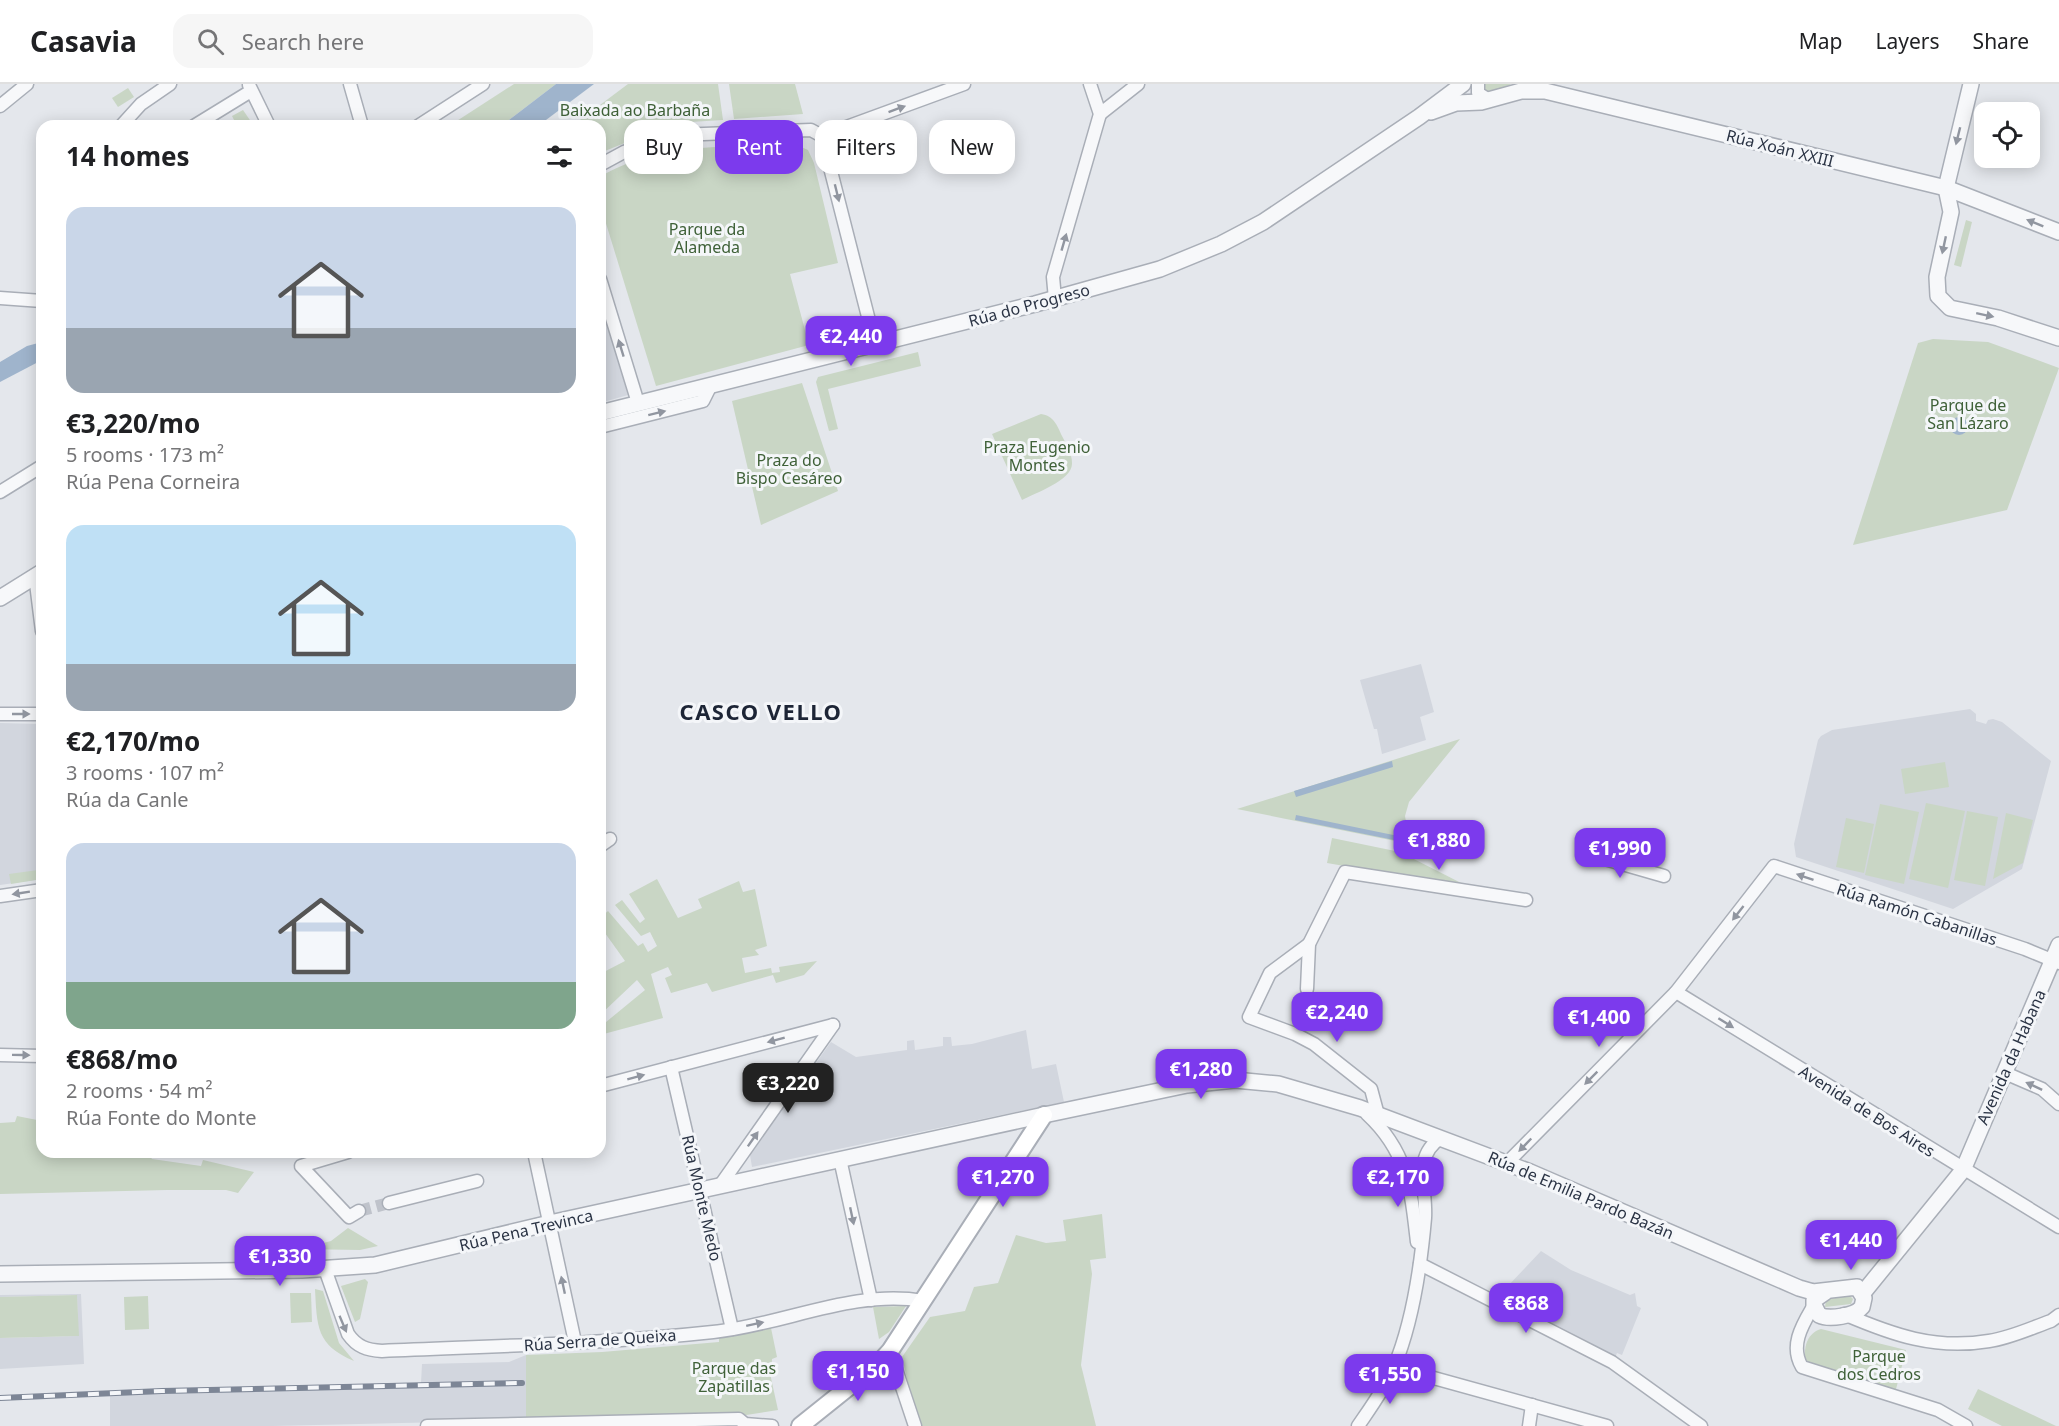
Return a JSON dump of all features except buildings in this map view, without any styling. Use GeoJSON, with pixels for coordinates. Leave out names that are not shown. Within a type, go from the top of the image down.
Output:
{"type":"FeatureCollection","features":[{"type":"Feature","properties":{"kind":"main road"},"geometry":{"type":"LineString","coordinates":[[800,1426],[880,1362],[890,1351],[1044,1115]]}},
{"type":"Feature","properties":{"kind":"street"},"geometry":{"type":"LineString","coordinates":[[0,106],[27,84]]}},
{"type":"Feature","properties":{"kind":"street"},"geometry":{"type":"LineString","coordinates":[[126,120],[141,104],[170,84]]}},
{"type":"Feature","properties":{"kind":"street"},"geometry":{"type":"LineString","coordinates":[[350,84],[360,120]]}},
{"type":"Feature","properties":{"kind":"street"},"geometry":{"type":"LineString","coordinates":[[427,120],[483,84]]}},
{"type":"Feature","properties":{"kind":"street"},"geometry":{"type":"LineString","coordinates":[[866,120],[964,84]]}},
{"type":"Feature","properties":{"kind":"street"},"geometry":{"type":"LineString","coordinates":[[1055,299],[1053,277],[1100,114],[1090,84]]}},
{"type":"Feature","properties":{"kind":"street"},"geometry":{"type":"LineString","coordinates":[[1100,114],[1138,84]]}},
{"type":"Feature","properties":{"kind":"street","name":"Rúa do Progreso"},"geometry":{"type":"LineString","coordinates":[[606,411],[1055,299],[1160,269],[1263,222],[1424,114],[1440,99],[1463,84]]}},
{"type":"Feature","properties":{"kind":"street"},"geometry":{"type":"LineString","coordinates":[[1478,84],[1478,93],[1495,98],[1516,84]]}},
{"type":"Feature","properties":{"kind":"street"},"geometry":{"type":"LineString","coordinates":[[1971,84],[1946,188],[1951,212],[1937,277],[1937,291],[1943,304],[1998,318],[2059,338]]}},
{"type":"Feature","properties":{"kind":"street","name":"Rúa Xoán XXIII"},"geometry":{"type":"LineString","coordinates":[[1495,98],[1543,86],[1946,188],[2059,232]]}},
{"type":"Feature","properties":{"kind":"street"},"geometry":{"type":"LineString","coordinates":[[203,120],[250,87],[266,120]]}},
{"type":"Feature","properties":{"kind":"street","name":"Rúa do Progreso"},"geometry":{"type":"LineString","coordinates":[[1424,114],[1456,103],[1495,98]]}},
{"type":"Feature","properties":{"kind":"street"},"geometry":{"type":"LineString","coordinates":[[606,162],[624,152],[677,135],[811,130],[815,132]]}},
{"type":"Feature","properties":{"kind":"street"},"geometry":{"type":"LineString","coordinates":[[832,174],[875,344]]}},
{"type":"Feature","properties":{"kind":"street","name":"Rúa Xoán XXIII"},"geometry":{"type":"LineString","coordinates":[[1951,212],[1962,205],[1995,214],[2012,213]]}},
{"type":"Feature","properties":{"kind":"street"},"geometry":{"type":"LineString","coordinates":[[0,298],[36,301]]}},
{"type":"Feature","properties":{"kind":"street"},"geometry":{"type":"LineString","coordinates":[[606,310],[638,403]]}},
{"type":"Feature","properties":{"kind":"street"},"geometry":{"type":"LineString","coordinates":[[606,425],[703,401],[711,385]]}},
{"type":"Feature","properties":{"kind":"street"},"geometry":{"type":"LineString","coordinates":[[0,492],[36,470]]}},
{"type":"Feature","properties":{"kind":"street"},"geometry":{"type":"LineString","coordinates":[[0,598],[36,576]]}},
{"type":"Feature","properties":{"kind":"street"},"geometry":{"type":"LineString","coordinates":[[0,714],[36,714]]}},
{"type":"Feature","properties":{"kind":"street"},"geometry":{"type":"LineString","coordinates":[[1584,853],[1664,876]]}},
{"type":"Feature","properties":{"kind":"street","name":"Rúa Ramón Cabanillas"},"geometry":{"type":"LineString","coordinates":[[1676,992],[1774,866],[2056,962]]}},
{"type":"Feature","properties":{"kind":"street"},"geometry":{"type":"LineString","coordinates":[[1307,990],[1309,944],[1345,872],[1526,900]]}},
{"type":"Feature","properties":{"kind":"street"},"geometry":{"type":"LineString","coordinates":[[0,896],[36,891]]}},
{"type":"Feature","properties":{"kind":"street"},"geometry":{"type":"LineString","coordinates":[[1309,944],[1270,973],[1249,1017],[1295,1034],[1323,1050],[1371,1089],[1378,1115]]}},
{"type":"Feature","properties":{"kind":"street","name":"Avenida da Habana"},"geometry":{"type":"LineString","coordinates":[[1863,1291],[1963,1170],[2056,962],[2059,945]]}},
{"type":"Feature","properties":{"kind":"street"},"geometry":{"type":"LineString","coordinates":[[1507,1163],[1676,992]]}},
{"type":"Feature","properties":{"kind":"street","name":"Avenida de Bos Aires"},"geometry":{"type":"LineString","coordinates":[[1676,992],[2059,1227]]}},
{"type":"Feature","properties":{"kind":"street"},"geometry":{"type":"LineString","coordinates":[[606,1084],[833,1024],[719,1186]]}},
{"type":"Feature","properties":{"kind":"street"},"geometry":{"type":"LineString","coordinates":[[0,1055],[36,1056]]}},
{"type":"Feature","properties":{"kind":"street","name":"Rúa Monte Medo"},"geometry":{"type":"LineString","coordinates":[[671,1067],[732,1329]]}},
{"type":"Feature","properties":{"kind":"street"},"geometry":{"type":"LineString","coordinates":[[2005,1073],[2042,1089],[2059,1104]]}},
{"type":"Feature","properties":{"kind":"street","name":"Rúa de Emilia Pardo Bazán"},"geometry":{"type":"LineString","coordinates":[[1044,1115],[1187,1085],[1235,1080],[1278,1084],[1360,1108],[1507,1163],[1799,1288],[1813,1292],[1863,1291]]}},
{"type":"Feature","properties":{"kind":"street"},"geometry":{"type":"LineString","coordinates":[[1360,1108],[1386,1132],[1402,1163],[1412,1198],[1420,1264]]}},
{"type":"Feature","properties":{"kind":"street","name":"Rúa Pena Trevinca"},"geometry":{"type":"LineString","coordinates":[[0,1274],[325,1269],[393,1262],[550,1223],[1044,1115]]}},
{"type":"Feature","properties":{"kind":"street"},"geometry":{"type":"LineString","coordinates":[[1394,1146],[1401,1127],[1406,1125]]}},
{"type":"Feature","properties":{"kind":"street"},"geometry":{"type":"LineString","coordinates":[[1358,1426],[1394,1367],[1420,1264],[1425,1216],[1423,1158],[1432,1143],[1441,1138]]}},
{"type":"Feature","properties":{"kind":"street"},"geometry":{"type":"LineString","coordinates":[[328,1158],[301,1166],[354,1214]]}},
{"type":"Feature","properties":{"kind":"street"},"geometry":{"type":"LineString","coordinates":[[535,1158],[575,1342]]}},
{"type":"Feature","properties":{"kind":"street"},"geometry":{"type":"LineString","coordinates":[[840,1159],[871,1300]]}},
{"type":"Feature","properties":{"kind":"street"},"geometry":{"type":"LineString","coordinates":[[389,1203],[477,1181]]}},
{"type":"Feature","properties":{"kind":"street"},"geometry":{"type":"LineString","coordinates":[[1420,1264],[1612,1362],[1701,1426]]}},
{"type":"Feature","properties":{"kind":"street","name":"Rúa Serra de Queixa"},"geometry":{"type":"LineString","coordinates":[[325,1269],[352,1341],[366,1349],[382,1351],[575,1342],[732,1329],[871,1300],[905,1298],[923,1301]]}},
{"type":"Feature","properties":{"kind":"street","name":"Rúa de Emilia Pardo Bazán"},"geometry":{"type":"LineString","coordinates":[[1799,1288],[1814,1303],[1816,1312],[1825,1318]]}},
{"type":"Feature","properties":{"kind":"street","name":"Rúa de Emilia Pardo Bazán"},"geometry":{"type":"LineString","coordinates":[[1814,1303],[1827,1291]]}},
{"type":"Feature","properties":{"kind":"street"},"geometry":{"type":"LineString","coordinates":[[1799,1330],[1825,1318],[1859,1311],[1863,1291]]}},
{"type":"Feature","properties":{"kind":"street"},"geometry":{"type":"LineString","coordinates":[[1863,1291],[1877,1329]]}},
{"type":"Feature","properties":{"kind":"street"},"geometry":{"type":"LineString","coordinates":[[1814,1303],[1799,1330],[1798,1360],[1809,1371],[1938,1410],[1966,1426]]}},
{"type":"Feature","properties":{"kind":"street"},"geometry":{"type":"LineString","coordinates":[[1844,1314],[1877,1329],[1938,1345],[1990,1341],[2051,1321],[2059,1315]]}},
{"type":"Feature","properties":{"kind":"street"},"geometry":{"type":"LineString","coordinates":[[890,1351],[915,1426]]}},
{"type":"Feature","properties":{"kind":"street"},"geometry":{"type":"LineString","coordinates":[[1394,1367],[1607,1426]]}},
{"type":"Feature","properties":{"kind":"street"},"geometry":{"type":"LineString","coordinates":[[1529,1426],[1532,1405]]}},
{"type":"Feature","properties":{"kind":"street"},"geometry":{"type":"LineString","coordinates":[[427,1426],[744,1423],[772,1426]]}},
{"type":"Feature","properties":{"kind":"shaded area"},"geometry":{"type":"Polygon","coordinates":[[[606,321],[628,395],[606,401],[606,321]]]}},
{"type":"Feature","properties":{"kind":"shaded area"},"geometry":{"type":"Polygon","coordinates":[[[1421,664],[1434,712],[1420,717],[1426,740],[1382,754],[1377,729],[1374,729],[1360,680],[1421,664]]]}},
{"type":"Feature","properties":{"kind":"shaded area"},"geometry":{"type":"Polygon","coordinates":[[[1970,709],[1976,714],[1976,721],[1986,724],[1988,720],[1993,719],[2002,722],[2051,761],[2022,869],[1953,909],[1796,857],[1794,844],[1818,740],[1821,736],[1832,730],[1970,709]]]}},
{"type":"Feature","properties":{"kind":"shaded area"},"geometry":{"type":"Polygon","coordinates":[[[0,723],[36,724],[36,880],[0,885],[0,723]]]}},
{"type":"Feature","properties":{"kind":"shaded area"},"geometry":{"type":"Polygon","coordinates":[[[1026,1030],[1032,1069],[1056,1064],[1064,1102],[752,1167],[750,1155],[831,1042],[856,1057],[907,1050],[907,1041],[914,1040],[915,1050],[943,1046],[943,1037],[951,1037],[952,1046],[972,1044],[1026,1030]]]}},
{"type":"Feature","properties":{"kind":"shaded area"},"geometry":{"type":"Polygon","coordinates":[[[1541,1251],[1571,1270],[1630,1295],[1635,1293],[1637,1306],[1641,1308],[1622,1355],[1617,1353],[1615,1358],[1543,1322],[1508,1293],[1510,1290],[1507,1287],[1541,1251]]]}},
{"type":"Feature","properties":{"kind":"shaded area"},"geometry":{"type":"Polygon","coordinates":[[[81,1294],[84,1364],[0,1369],[0,1338],[78,1336],[77,1295],[0,1297],[0,1295],[81,1294]]]}},
{"type":"Feature","properties":{"kind":"shaded area"},"geometry":{"type":"Polygon","coordinates":[[[526,1355],[526,1420],[273,1426],[110,1426],[110,1392],[421,1383],[422,1364],[509,1362],[526,1355]]]}},
{"type":"Feature","properties":{"kind":"green space"},"geometry":{"type":"Polygon","coordinates":[[[514,84],[556,84],[509,120],[458,120],[514,84]]]}},
{"type":"Feature","properties":{"kind":"green space","name":"Baixada ao Barbaña"},"geometry":{"type":"Polygon","coordinates":[[[628,84],[718,84],[723,120],[624,120],[624,143],[606,151],[606,120],[580,120],[628,84]]]}},
{"type":"Feature","properties":{"kind":"green space"},"geometry":{"type":"Polygon","coordinates":[[[729,84],[795,84],[803,114],[734,119],[729,84]]]}},
{"type":"Feature","properties":{"kind":"green space"},"geometry":{"type":"Polygon","coordinates":[[[1483,84],[1511,84],[1492,94],[1483,90],[1483,84]]]}},
{"type":"Feature","properties":{"kind":"green space"},"geometry":{"type":"Polygon","coordinates":[[[128,88],[134,97],[118,107],[112,98],[128,88]]]}},
{"type":"Feature","properties":{"kind":"green space"},"geometry":{"type":"Polygon","coordinates":[[[243,110],[250,120],[234,120],[232,116],[243,110]]]}},
{"type":"Feature","properties":{"kind":"green space","name":"Parque da Alameda"},"geometry":{"type":"Polygon","coordinates":[[[715,147],[715,174],[803,174],[803,148],[808,150],[814,163],[838,263],[790,274],[809,345],[656,386],[606,224],[606,174],[624,165],[624,174],[703,174],[703,148],[715,147]]]}},
{"type":"Feature","properties":{"kind":"green space"},"geometry":{"type":"Polygon","coordinates":[[[1966,220],[1972,222],[1961,267],[1954,265],[1966,220]]]}},
{"type":"Feature","properties":{"kind":"green space","name":"Parque de San Lázaro"},"geometry":{"type":"Polygon","coordinates":[[[1933,339],[1988,342],[2059,368],[2007,510],[1853,545],[1918,343],[1933,339]]]}},
{"type":"Feature","properties":{"kind":"green space"},"geometry":{"type":"Polygon","coordinates":[[[918,352],[921,366],[828,389],[838,429],[829,431],[816,382],[818,377],[918,352]]]}},
{"type":"Feature","properties":{"kind":"green space","name":"Praza do Bispo Cesáreo"},"geometry":{"type":"Polygon","coordinates":[[[802,383],[838,491],[761,525],[732,401],[802,383]]]}},
{"type":"Feature","properties":{"kind":"green space","name":"Praza Eugenio Montes"},"geometry":{"type":"Polygon","coordinates":[[[1041,414],[1052,419],[1057,425],[1070,452],[1071,469],[1060,480],[1022,500],[992,434],[1041,414]]]}},
{"type":"Feature","properties":{"kind":"green space"},"geometry":{"type":"Polygon","coordinates":[[[1460,739],[1409,802],[1405,816],[1410,844],[1237,809],[1460,739]]]}},
{"type":"Feature","properties":{"kind":"green space"},"geometry":{"type":"Polygon","coordinates":[[[1945,762],[1949,787],[1905,794],[1901,769],[1945,762]]]}},
{"type":"Feature","properties":{"kind":"green space"},"geometry":{"type":"Polygon","coordinates":[[[1926,803],[1965,811],[1948,888],[1909,879],[1926,803]]]}},
{"type":"Feature","properties":{"kind":"green space"},"geometry":{"type":"Polygon","coordinates":[[[1880,804],[1919,812],[1904,884],[1865,875],[1880,804]]]}},
{"type":"Feature","properties":{"kind":"green space"},"geometry":{"type":"Polygon","coordinates":[[[1967,811],[1998,817],[1985,886],[1954,880],[1967,811]]]}},
{"type":"Feature","properties":{"kind":"green space"},"geometry":{"type":"Polygon","coordinates":[[[2006,813],[2033,820],[2023,863],[1993,879],[2006,813]]]}},
{"type":"Feature","properties":{"kind":"green space"},"geometry":{"type":"Polygon","coordinates":[[[1846,818],[1874,824],[1864,873],[1836,867],[1846,818]]]}},
{"type":"Feature","properties":{"kind":"green space"},"geometry":{"type":"Polygon","coordinates":[[[1332,838],[1400,852],[1471,888],[1327,863],[1332,838]]]}},
{"type":"Feature","properties":{"kind":"green space"},"geometry":{"type":"Polygon","coordinates":[[[36,870],[36,880],[11,884],[9,874],[36,870]]]}},
{"type":"Feature","properties":{"kind":"green space"},"geometry":{"type":"Polygon","coordinates":[[[657,879],[678,918],[702,908],[698,899],[739,881],[743,892],[755,889],[767,946],[755,950],[759,955],[742,958],[745,973],[771,968],[772,973],[780,972],[779,967],[817,961],[804,975],[776,983],[773,975],[712,992],[707,983],[671,993],[665,978],[672,975],[668,967],[651,974],[663,1018],[606,1033],[606,1022],[645,990],[637,980],[606,1009],[606,971],[625,961],[606,934],[606,913],[608,911],[638,946],[643,943],[648,952],[657,946],[650,932],[641,936],[615,905],[622,900],[640,923],[645,919],[629,894],[657,879]]]}},
{"type":"Feature","properties":{"kind":"green space"},"geometry":{"type":"Polygon","coordinates":[[[17,1116],[36,1120],[36,1158],[151,1158],[201,1166],[203,1160],[254,1172],[238,1193],[226,1190],[167,1190],[0,1194],[0,1123],[15,1122],[17,1116]]]}},
{"type":"Feature","properties":{"kind":"green space"},"geometry":{"type":"Polygon","coordinates":[[[1102,1214],[1106,1258],[1090,1260],[1092,1274],[1081,1365],[1096,1426],[921,1426],[902,1357],[930,1317],[965,1311],[974,1287],[998,1283],[1016,1235],[1046,1243],[1066,1241],[1063,1220],[1102,1214]]]}},
{"type":"Feature","properties":{"kind":"green space"},"geometry":{"type":"Polygon","coordinates":[[[348,1228],[378,1246],[360,1250],[300,1249],[331,1241],[348,1228]]]}},
{"type":"Feature","properties":{"kind":"green space"},"geometry":{"type":"Polygon","coordinates":[[[365,1279],[368,1282],[360,1319],[355,1322],[341,1286],[365,1279]]]}},
{"type":"Feature","properties":{"kind":"green space"},"geometry":{"type":"Polygon","coordinates":[[[315,1289],[323,1291],[339,1343],[354,1361],[341,1355],[325,1341],[318,1324],[315,1289]]]}},
{"type":"Feature","properties":{"kind":"green space"},"geometry":{"type":"Polygon","coordinates":[[[290,1293],[311,1293],[312,1322],[291,1323],[290,1293]]]}},
{"type":"Feature","properties":{"kind":"green space"},"geometry":{"type":"Polygon","coordinates":[[[77,1295],[79,1336],[0,1338],[0,1297],[77,1295]]]}},
{"type":"Feature","properties":{"kind":"green space"},"geometry":{"type":"Polygon","coordinates":[[[1849,1295],[1853,1299],[1851,1304],[1825,1307],[1826,1300],[1849,1295]]]}},
{"type":"Feature","properties":{"kind":"green space"},"geometry":{"type":"Polygon","coordinates":[[[148,1296],[149,1329],[125,1330],[124,1297],[148,1296]]]}},
{"type":"Feature","properties":{"kind":"green space"},"geometry":{"type":"Polygon","coordinates":[[[906,1306],[889,1332],[879,1339],[873,1307],[906,1306]]]}},
{"type":"Feature","properties":{"kind":"green space","name":"Parque das Zapatillas"},"geometry":{"type":"Polygon","coordinates":[[[771,1328],[777,1357],[772,1359],[771,1378],[778,1410],[740,1416],[526,1420],[526,1355],[602,1352],[719,1342],[719,1337],[771,1328]]]}},
{"type":"Feature","properties":{"kind":"green space","name":"Parque dos Cedros"},"geometry":{"type":"Polygon","coordinates":[[[1821,1329],[1906,1350],[1895,1393],[1809,1364],[1805,1358],[1806,1344],[1813,1333],[1821,1329]]]}},
{"type":"Feature","properties":{"kind":"green space"},"geometry":{"type":"Polygon","coordinates":[[[1978,1389],[2056,1426],[2002,1426],[1968,1409],[1978,1389]]]}},
{"type":"Feature","properties":{"kind":"water"},"geometry":{"type":"Polygon","coordinates":[[[556,84],[594,84],[546,120],[509,120],[556,84]]]}},
{"type":"Feature","properties":{"kind":"water"},"geometry":{"type":"Polygon","coordinates":[[[36,344],[36,363],[0,382],[0,362],[27,346],[36,344]]]}},
{"type":"Feature","properties":{"kind":"water"},"geometry":{"type":"Polygon","coordinates":[[[1959,417],[1965,420],[1968,426],[1965,432],[1959,435],[1953,432],[1950,426],[1953,420],[1959,417]]]}},
{"type":"Feature","properties":{"kind":"water"},"geometry":{"type":"Polygon","coordinates":[[[1392,761],[1393,767],[1296,797],[1294,791],[1392,761]]]}},
{"type":"Feature","properties":{"kind":"water"},"geometry":{"type":"Polygon","coordinates":[[[1296,815],[1403,837],[1404,842],[1295,820],[1296,815]]]}},
{"type":"Feature","properties":{"kind":"tunnel"},"geometry":{"type":"LineString","coordinates":[[359,1211],[389,1203]]}},
{"type":"Feature","properties":{"kind":"railway"},"geometry":{"type":"LineString","coordinates":[[0,1398],[162,1391],[522,1383]]}},
{"type":"Feature","properties":{"kind":"district","name":"CASCO VELLO"},"geometry":{"type":"Point","coordinates":[761,712]}}]}
